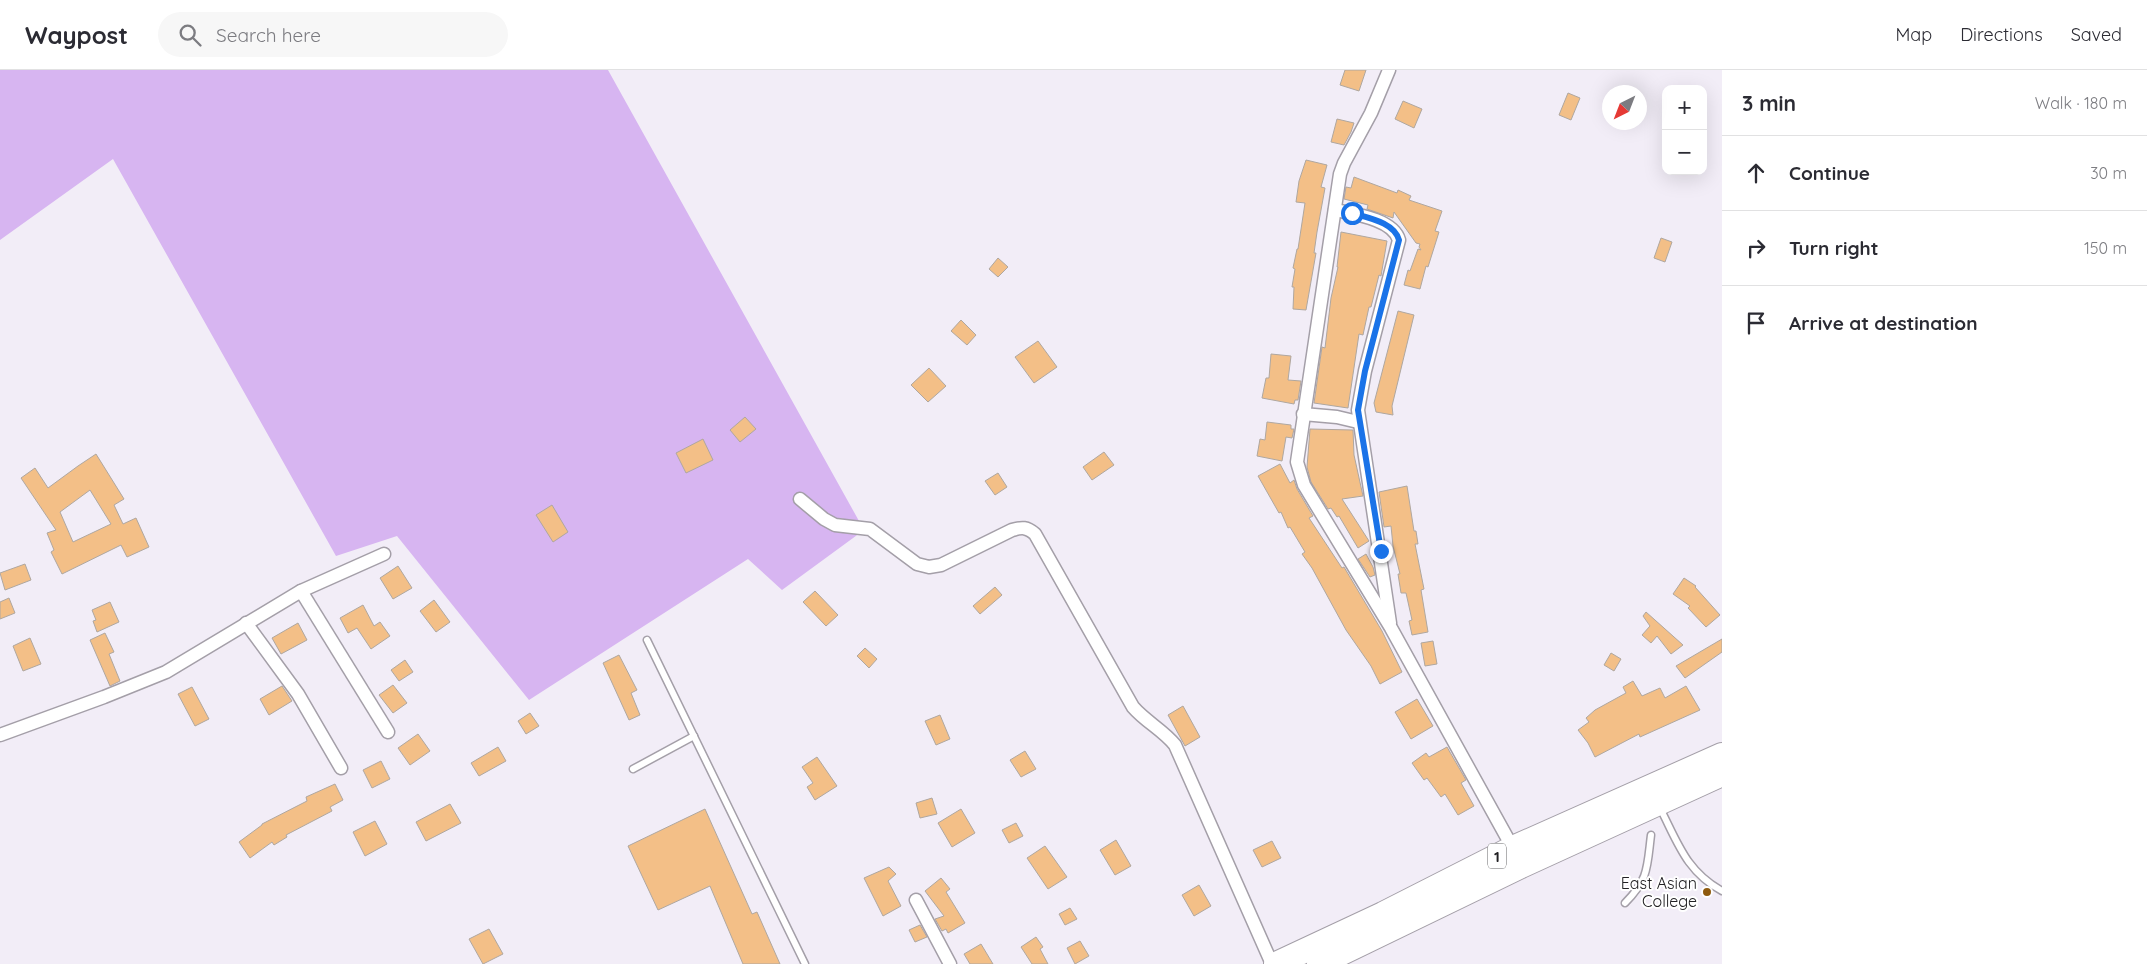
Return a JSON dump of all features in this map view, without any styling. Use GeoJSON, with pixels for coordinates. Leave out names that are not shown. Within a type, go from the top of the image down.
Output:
{"type":"FeatureCollection","features":[{"type":"Feature","properties":{"kind":"highway","name":"1"},"geometry":{"type":"LineString","coordinates":[[1276,964],[1382,914],[1610,816],[1722,755]]}},
{"type":"Feature","properties":{"kind":"highway","name":"1"},"geometry":{"type":"LineString","coordinates":[[1610,816],[1658,804],[1722,774]]}},
{"type":"Feature","properties":{"kind":"highway","name":"1"},"geometry":{"type":"LineString","coordinates":[[1318,964],[1517,857]]}},
{"type":"Feature","properties":{"kind":"street"},"geometry":{"type":"LineString","coordinates":[[1389,70],[1371,113],[1340,174],[1297,449],[1299,473],[1391,628],[1517,857]]}},
{"type":"Feature","properties":{"kind":"street"},"geometry":{"type":"LineString","coordinates":[[1335,210],[1374,219],[1394,230],[1399,240],[1359,394],[1358,422],[1381,551],[1391,628]]}},
{"type":"Feature","properties":{"kind":"street"},"geometry":{"type":"LineString","coordinates":[[1303,414],[1358,422]]}},
{"type":"Feature","properties":{"kind":"street"},"geometry":{"type":"LineString","coordinates":[[800,498],[824,519],[835,524],[870,529],[917,564],[929,567],[940,565],[1021,527],[1028,528],[1035,534],[1133,707],[1141,717],[1168,736],[1175,746],[1272,964]]}},
{"type":"Feature","properties":{"kind":"street"},"geometry":{"type":"LineString","coordinates":[[0,735],[104,698],[166,672],[301,591],[384,554]]}},
{"type":"Feature","properties":{"kind":"street"},"geometry":{"type":"LineString","coordinates":[[301,591],[388,732]]}},
{"type":"Feature","properties":{"kind":"street"},"geometry":{"type":"LineString","coordinates":[[246,623],[298,694],[341,768]]}},
{"type":"Feature","properties":{"kind":"street"},"geometry":{"type":"LineString","coordinates":[[916,900],[950,964]]}},
{"type":"Feature","properties":{"kind":"lane"},"geometry":{"type":"LineString","coordinates":[[647,640],[805,964]]}},
{"type":"Feature","properties":{"kind":"lane"},"geometry":{"type":"LineString","coordinates":[[633,769],[694,736]]}},
{"type":"Feature","properties":{"kind":"lane"},"geometry":{"type":"LineString","coordinates":[[1658,804],[1685,859],[1698,875],[1722,891]]}},
{"type":"Feature","properties":{"kind":"lane"},"geometry":{"type":"LineString","coordinates":[[1625,903],[1638,890],[1644,879],[1651,835]]}},
{"type":"Feature","properties":{"kind":"shaded area"},"geometry":{"type":"Polygon","coordinates":[[[0,70],[608,70],[864,530],[782,590],[748,559],[529,700],[397,536],[336,556],[113,159],[0,240],[0,70]]]}},
{"type":"Feature","properties":{"kind":"building"},"geometry":{"type":"Polygon","coordinates":[[[1345,70],[1366,70],[1359,91],[1340,85],[1345,70]]]}},
{"type":"Feature","properties":{"kind":"building"},"geometry":{"type":"Polygon","coordinates":[[[1568,93],[1580,98],[1571,120],[1559,115],[1568,93]]]}},
{"type":"Feature","properties":{"kind":"building"},"geometry":{"type":"Polygon","coordinates":[[[1403,101],[1422,109],[1414,128],[1395,119],[1403,101]]]}},
{"type":"Feature","properties":{"kind":"building"},"geometry":{"type":"Polygon","coordinates":[[[1337,119],[1354,123],[1344,145],[1331,142],[1337,119]]]}},
{"type":"Feature","properties":{"kind":"building"},"geometry":{"type":"Polygon","coordinates":[[[1306,160],[1327,165],[1321,187],[1325,188],[1306,310],[1293,309],[1294,287],[1292,287],[1295,269],[1293,268],[1305,203],[1296,202],[1299,181],[1306,160]]]}},
{"type":"Feature","properties":{"kind":"building"},"geometry":{"type":"Polygon","coordinates":[[[1354,177],[1397,193],[1398,190],[1411,196],[1409,200],[1442,211],[1435,231],[1439,232],[1428,267],[1426,266],[1420,289],[1404,285],[1408,270],[1410,271],[1418,249],[1421,250],[1420,244],[1416,243],[1394,212],[1393,218],[1367,209],[1368,205],[1344,199],[1346,187],[1351,188],[1354,177]]]}},
{"type":"Feature","properties":{"kind":"building"},"geometry":{"type":"Polygon","coordinates":[[[1341,232],[1387,241],[1381,276],[1379,275],[1371,307],[1369,307],[1363,335],[1359,334],[1348,408],[1314,403],[1322,347],[1325,348],[1331,298],[1338,267],[1341,232]]]}},
{"type":"Feature","properties":{"kind":"building"},"geometry":{"type":"Polygon","coordinates":[[[1661,238],[1672,242],[1665,262],[1654,258],[1661,238]]]}},
{"type":"Feature","properties":{"kind":"building"},"geometry":{"type":"Polygon","coordinates":[[[998,258],[1008,267],[998,277],[989,269],[998,258]]]}},
{"type":"Feature","properties":{"kind":"building"},"geometry":{"type":"Polygon","coordinates":[[[1398,311],[1414,315],[1392,406],[1393,415],[1376,412],[1374,403],[1398,311]]]}},
{"type":"Feature","properties":{"kind":"building"},"geometry":{"type":"Polygon","coordinates":[[[961,320],[976,335],[967,345],[951,331],[961,320]]]}},
{"type":"Feature","properties":{"kind":"building"},"geometry":{"type":"Polygon","coordinates":[[[1038,341],[1057,367],[1034,383],[1015,357],[1038,341]]]}},
{"type":"Feature","properties":{"kind":"building"},"geometry":{"type":"Polygon","coordinates":[[[1271,354],[1291,356],[1288,380],[1301,381],[1298,400],[1295,400],[1294,404],[1262,398],[1266,378],[1269,378],[1271,354]]]}},
{"type":"Feature","properties":{"kind":"building"},"geometry":{"type":"Polygon","coordinates":[[[929,368],[946,386],[928,402],[911,385],[929,368]]]}},
{"type":"Feature","properties":{"kind":"building"},"geometry":{"type":"Polygon","coordinates":[[[745,417],[756,429],[740,442],[730,430],[745,417]]]}},
{"type":"Feature","properties":{"kind":"building"},"geometry":{"type":"Polygon","coordinates":[[[1267,422],[1291,425],[1291,429],[1294,429],[1292,438],[1286,437],[1282,461],[1257,456],[1260,439],[1265,440],[1267,422]]]}},
{"type":"Feature","properties":{"kind":"building"},"geometry":{"type":"Polygon","coordinates":[[[1310,429],[1353,430],[1354,455],[1363,496],[1342,499],[1369,541],[1358,548],[1339,516],[1337,517],[1331,508],[1328,509],[1311,482],[1307,467],[1310,429]]]}},
{"type":"Feature","properties":{"kind":"building"},"geometry":{"type":"Polygon","coordinates":[[[703,439],[713,460],[686,473],[676,453],[703,439]]]}},
{"type":"Feature","properties":{"kind":"building"},"geometry":{"type":"Polygon","coordinates":[[[1104,452],[1114,465],[1092,480],[1083,467],[1104,452]]]}},
{"type":"Feature","properties":{"kind":"building"},"geometry":{"type":"Polygon","coordinates":[[[96,454],[124,499],[114,505],[123,524],[136,518],[149,547],[127,557],[121,545],[62,574],[51,552],[54,550],[47,533],[56,530],[21,478],[35,468],[48,488],[96,454]],[[90,490],[60,512],[73,542],[111,524],[90,490]]]}},
{"type":"Feature","properties":{"kind":"building"},"geometry":{"type":"Polygon","coordinates":[[[1280,464],[1290,483],[1294,480],[1297,489],[1313,516],[1309,518],[1342,568],[1344,567],[1382,631],[1402,672],[1380,684],[1371,666],[1346,630],[1312,568],[1302,554],[1305,552],[1290,527],[1288,528],[1281,512],[1279,513],[1258,476],[1280,464]]]}},
{"type":"Feature","properties":{"kind":"building"},"geometry":{"type":"Polygon","coordinates":[[[998,473],[1007,487],[995,495],[985,481],[998,473]]]}},
{"type":"Feature","properties":{"kind":"building"},"geometry":{"type":"Polygon","coordinates":[[[1407,486],[1414,531],[1416,531],[1418,544],[1415,544],[1424,589],[1421,590],[1428,632],[1412,635],[1409,621],[1412,620],[1406,593],[1401,593],[1398,574],[1400,574],[1393,546],[1391,526],[1384,527],[1379,492],[1407,486]]]}},
{"type":"Feature","properties":{"kind":"building"},"geometry":{"type":"Polygon","coordinates":[[[552,505],[568,532],[553,542],[536,515],[552,505]]]}},
{"type":"Feature","properties":{"kind":"building"},"geometry":{"type":"Polygon","coordinates":[[[1366,554],[1375,575],[1370,577],[1358,559],[1366,554]]]}},
{"type":"Feature","properties":{"kind":"building"},"geometry":{"type":"Polygon","coordinates":[[[25,564],[31,580],[5,590],[0,573],[25,564]]]}},
{"type":"Feature","properties":{"kind":"building"},"geometry":{"type":"Polygon","coordinates":[[[398,566],[412,588],[393,599],[380,578],[398,566]]]}},
{"type":"Feature","properties":{"kind":"building"},"geometry":{"type":"Polygon","coordinates":[[[1684,578],[1696,586],[1720,615],[1706,627],[1688,608],[1690,606],[1673,594],[1684,578]]]}},
{"type":"Feature","properties":{"kind":"building"},"geometry":{"type":"Polygon","coordinates":[[[995,587],[1002,595],[980,614],[973,606],[995,587]]]}},
{"type":"Feature","properties":{"kind":"building"},"geometry":{"type":"Polygon","coordinates":[[[815,591],[838,615],[826,626],[803,602],[815,591]]]}},
{"type":"Feature","properties":{"kind":"building"},"geometry":{"type":"Polygon","coordinates":[[[9,598],[15,613],[0,619],[0,602],[9,598]]]}},
{"type":"Feature","properties":{"kind":"building"},"geometry":{"type":"Polygon","coordinates":[[[434,600],[450,622],[436,632],[420,611],[434,600]]]}},
{"type":"Feature","properties":{"kind":"building"},"geometry":{"type":"Polygon","coordinates":[[[110,602],[119,622],[97,632],[93,621],[96,620],[92,610],[110,602]]]}},
{"type":"Feature","properties":{"kind":"building"},"geometry":{"type":"Polygon","coordinates":[[[363,605],[374,626],[380,622],[390,636],[371,649],[357,628],[348,633],[340,618],[363,605]]]}},
{"type":"Feature","properties":{"kind":"building"},"geometry":{"type":"Polygon","coordinates":[[[1646,612],[1683,645],[1671,654],[1657,636],[1651,643],[1642,635],[1650,626],[1643,616],[1646,612]]]}},
{"type":"Feature","properties":{"kind":"building"},"geometry":{"type":"Polygon","coordinates":[[[298,623],[307,640],[281,654],[272,638],[298,623]]]}},
{"type":"Feature","properties":{"kind":"building"},"geometry":{"type":"Polygon","coordinates":[[[105,633],[114,652],[109,654],[120,681],[110,686],[90,640],[105,633]]]}},
{"type":"Feature","properties":{"kind":"building"},"geometry":{"type":"Polygon","coordinates":[[[30,638],[41,664],[23,671],[13,646],[30,638]]]}},
{"type":"Feature","properties":{"kind":"building"},"geometry":{"type":"Polygon","coordinates":[[[1722,639],[1722,652],[1685,678],[1676,666],[1722,639]]]}},
{"type":"Feature","properties":{"kind":"building"},"geometry":{"type":"Polygon","coordinates":[[[1433,641],[1437,664],[1425,666],[1421,643],[1433,641]]]}},
{"type":"Feature","properties":{"kind":"building"},"geometry":{"type":"Polygon","coordinates":[[[865,648],[877,659],[869,668],[857,656],[865,648]]]}},
{"type":"Feature","properties":{"kind":"building"},"geometry":{"type":"Polygon","coordinates":[[[1611,653],[1621,659],[1614,671],[1604,665],[1611,653]]]}},
{"type":"Feature","properties":{"kind":"building"},"geometry":{"type":"Polygon","coordinates":[[[619,655],[637,690],[631,693],[640,715],[629,720],[603,663],[619,655]]]}},
{"type":"Feature","properties":{"kind":"building"},"geometry":{"type":"Polygon","coordinates":[[[405,660],[413,672],[399,681],[391,670],[405,660]]]}},
{"type":"Feature","properties":{"kind":"building"},"geometry":{"type":"Polygon","coordinates":[[[1633,681],[1642,696],[1660,688],[1665,698],[1686,686],[1700,710],[1640,737],[1639,734],[1595,757],[1588,743],[1578,730],[1589,722],[1586,718],[1595,710],[1626,693],[1623,687],[1633,681]]]}},
{"type":"Feature","properties":{"kind":"building"},"geometry":{"type":"Polygon","coordinates":[[[393,685],[407,703],[393,713],[379,695],[393,685]]]}},
{"type":"Feature","properties":{"kind":"building"},"geometry":{"type":"Polygon","coordinates":[[[282,686],[292,701],[269,715],[260,699],[282,686]]]}},
{"type":"Feature","properties":{"kind":"building"},"geometry":{"type":"Polygon","coordinates":[[[192,687],[209,719],[195,726],[178,694],[192,687]]]}},
{"type":"Feature","properties":{"kind":"building"},"geometry":{"type":"Polygon","coordinates":[[[1417,699],[1433,726],[1411,739],[1395,712],[1417,699]]]}},
{"type":"Feature","properties":{"kind":"building"},"geometry":{"type":"Polygon","coordinates":[[[1183,706],[1200,737],[1185,746],[1168,715],[1183,706]]]}},
{"type":"Feature","properties":{"kind":"building"},"geometry":{"type":"Polygon","coordinates":[[[530,713],[539,726],[526,734],[518,721],[530,713]]]}},
{"type":"Feature","properties":{"kind":"building"},"geometry":{"type":"Polygon","coordinates":[[[940,715],[950,739],[936,745],[925,721],[940,715]]]}},
{"type":"Feature","properties":{"kind":"building"},"geometry":{"type":"Polygon","coordinates":[[[418,734],[430,751],[410,765],[398,748],[418,734]]]}},
{"type":"Feature","properties":{"kind":"building"},"geometry":{"type":"Polygon","coordinates":[[[498,747],[506,761],[479,776],[471,763],[498,747]]]}},
{"type":"Feature","properties":{"kind":"building"},"geometry":{"type":"Polygon","coordinates":[[[1447,747],[1466,780],[1461,783],[1474,806],[1458,815],[1445,794],[1441,797],[1427,778],[1424,780],[1412,763],[1426,753],[1429,757],[1447,747]]]}},
{"type":"Feature","properties":{"kind":"building"},"geometry":{"type":"Polygon","coordinates":[[[1025,751],[1036,769],[1021,777],[1010,760],[1025,751]]]}},
{"type":"Feature","properties":{"kind":"building"},"geometry":{"type":"Polygon","coordinates":[[[817,757],[837,786],[815,800],[807,787],[813,783],[802,767],[817,757]]]}},
{"type":"Feature","properties":{"kind":"building"},"geometry":{"type":"Polygon","coordinates":[[[381,761],[390,779],[372,788],[363,770],[381,761]]]}},
{"type":"Feature","properties":{"kind":"building"},"geometry":{"type":"Polygon","coordinates":[[[335,784],[343,800],[330,807],[332,811],[286,835],[287,837],[274,845],[272,842],[250,858],[239,842],[262,824],[307,801],[306,797],[335,784]]]}},
{"type":"Feature","properties":{"kind":"building"},"geometry":{"type":"Polygon","coordinates":[[[932,798],[937,814],[920,818],[916,803],[932,798]]]}},
{"type":"Feature","properties":{"kind":"building"},"geometry":{"type":"Polygon","coordinates":[[[450,804],[461,823],[426,841],[416,822],[450,804]]]}},
{"type":"Feature","properties":{"kind":"building"},"geometry":{"type":"Polygon","coordinates":[[[705,809],[752,914],[757,912],[780,964],[743,964],[710,886],[658,910],[628,846],[705,809]]]}},
{"type":"Feature","properties":{"kind":"building"},"geometry":{"type":"Polygon","coordinates":[[[961,809],[975,833],[952,847],[938,823],[961,809]]]}},
{"type":"Feature","properties":{"kind":"building"},"geometry":{"type":"Polygon","coordinates":[[[375,821],[387,844],[365,856],[353,832],[375,821]]]}},
{"type":"Feature","properties":{"kind":"building"},"geometry":{"type":"Polygon","coordinates":[[[1016,823],[1023,836],[1009,843],[1002,830],[1016,823]]]}},
{"type":"Feature","properties":{"kind":"building"},"geometry":{"type":"Polygon","coordinates":[[[1116,840],[1131,866],[1115,875],[1100,850],[1116,840]]]}},
{"type":"Feature","properties":{"kind":"building"},"geometry":{"type":"Polygon","coordinates":[[[1272,841],[1281,858],[1262,867],[1253,850],[1272,841]]]}},
{"type":"Feature","properties":{"kind":"building"},"geometry":{"type":"Polygon","coordinates":[[[1045,846],[1067,877],[1048,889],[1027,858],[1045,846]]]}},
{"type":"Feature","properties":{"kind":"building"},"geometry":{"type":"Polygon","coordinates":[[[889,867],[896,874],[888,881],[901,906],[883,916],[864,878],[889,867]]]}},
{"type":"Feature","properties":{"kind":"building"},"geometry":{"type":"Polygon","coordinates":[[[941,878],[950,889],[946,892],[965,923],[948,933],[946,929],[942,931],[935,919],[944,916],[925,891],[941,878]]]}},
{"type":"Feature","properties":{"kind":"building"},"geometry":{"type":"Polygon","coordinates":[[[1199,885],[1211,906],[1194,916],[1182,895],[1199,885]]]}},
{"type":"Feature","properties":{"kind":"building"},"geometry":{"type":"Polygon","coordinates":[[[1070,908],[1077,919],[1065,925],[1059,914],[1070,908]]]}},
{"type":"Feature","properties":{"kind":"building"},"geometry":{"type":"Polygon","coordinates":[[[920,925],[927,937],[915,942],[909,930],[920,925]]]}},
{"type":"Feature","properties":{"kind":"building"},"geometry":{"type":"Polygon","coordinates":[[[489,929],[503,954],[483,964],[469,939],[489,929]]]}},
{"type":"Feature","properties":{"kind":"building"},"geometry":{"type":"Polygon","coordinates":[[[1036,937],[1043,947],[1040,949],[1048,964],[1032,964],[1021,947],[1036,937]]]}},
{"type":"Feature","properties":{"kind":"building"},"geometry":{"type":"Polygon","coordinates":[[[1080,941],[1089,956],[1075,964],[1067,948],[1080,941]]]}},
{"type":"Feature","properties":{"kind":"building"},"geometry":{"type":"Polygon","coordinates":[[[981,944],[993,964],[970,964],[964,954],[981,944]]]}},
{"type":"Feature","properties":{"kind":"place","name":"East Asian College"},"geometry":{"type":"Point","coordinates":[1707,892]}},
{"type":"Feature","properties":{"kind":"route"},"geometry":{"type":"LineString","coordinates":[[1352,213],[1374,219],[1388,226],[1394,230],[1399,240],[1398,250],[1359,394],[1358,410],[1358,422],[1381,551]]}}]}
